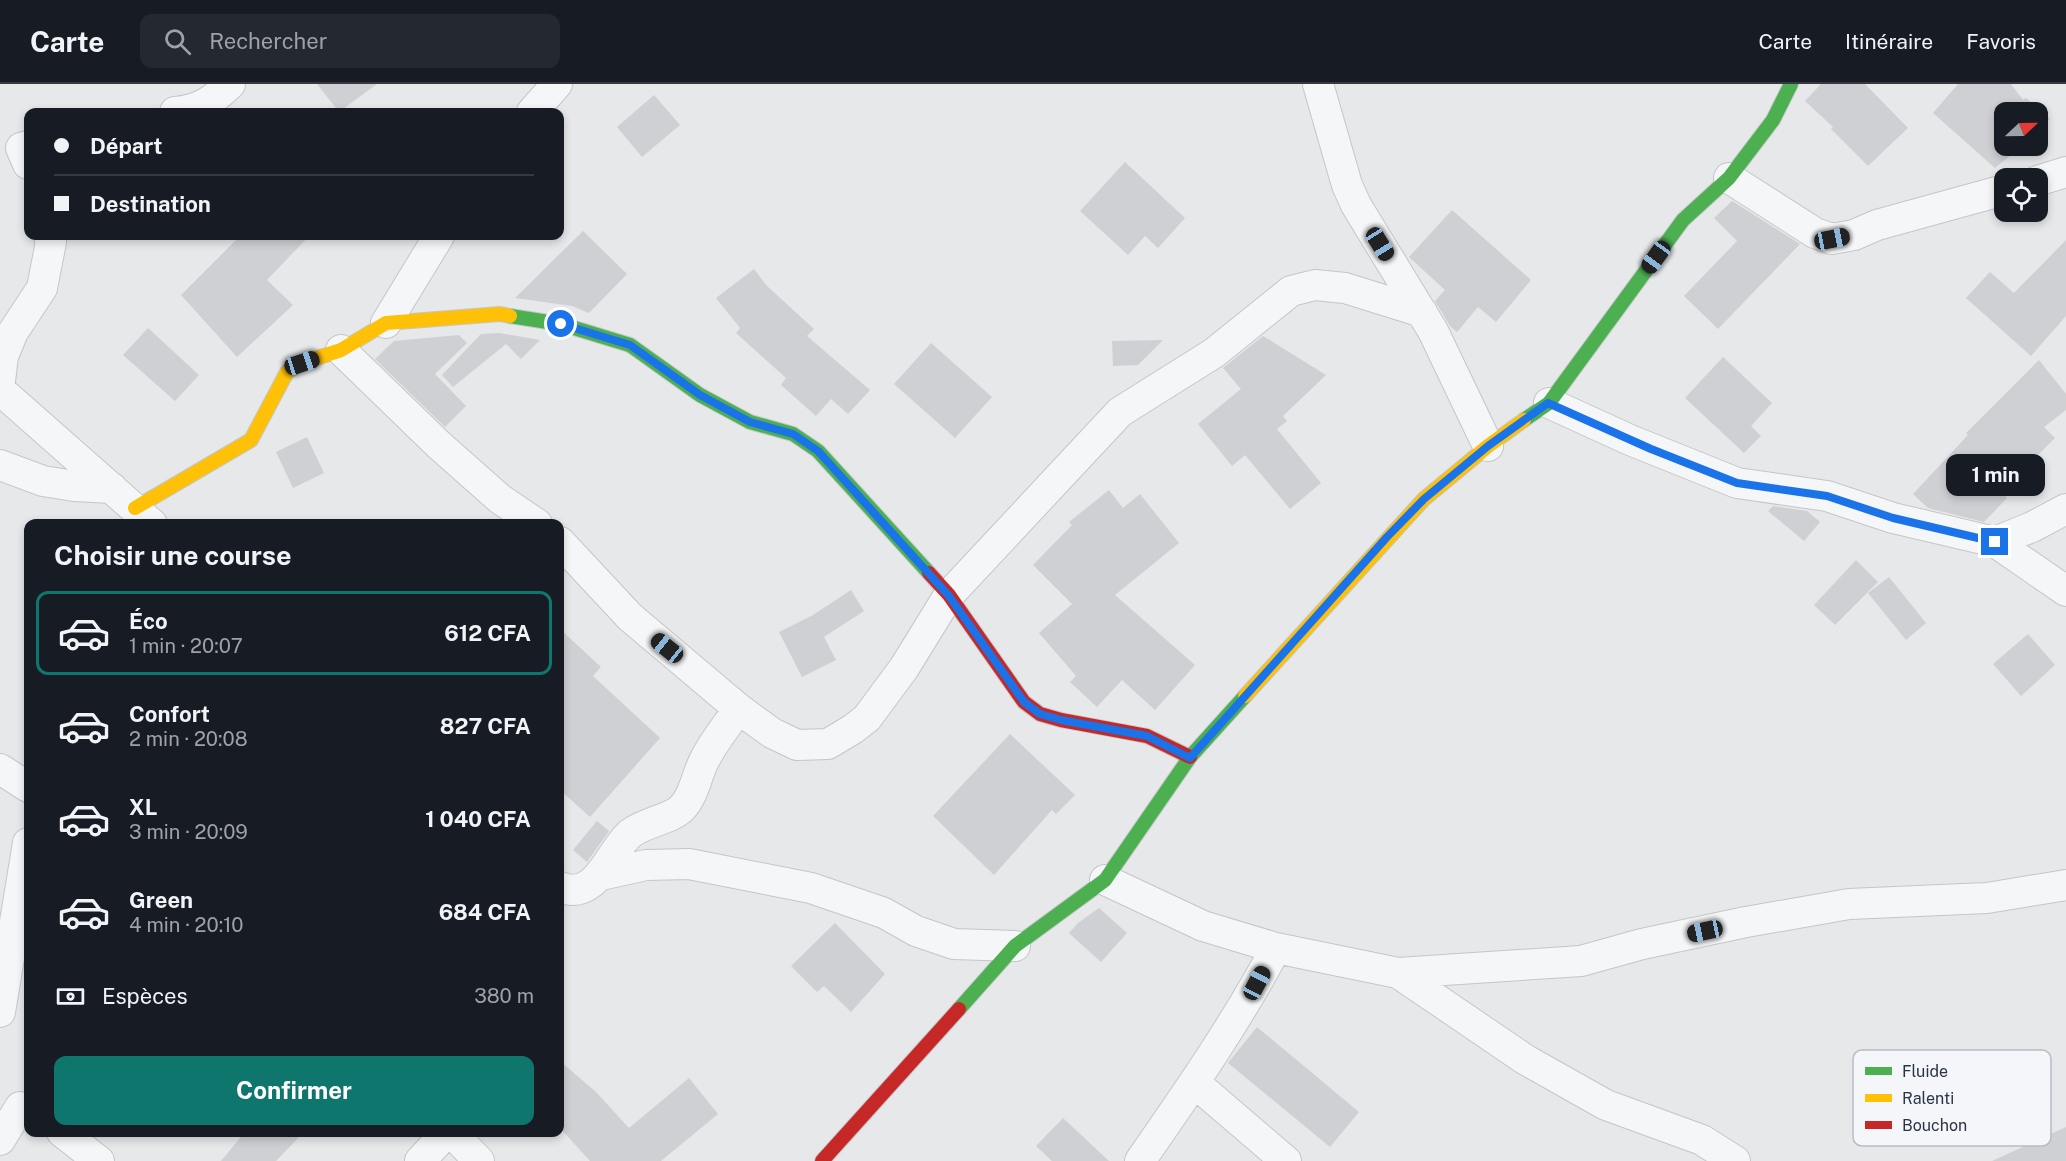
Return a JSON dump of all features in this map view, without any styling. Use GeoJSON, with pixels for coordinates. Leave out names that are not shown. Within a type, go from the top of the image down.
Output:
{"type":"FeatureCollection","features":[{"type":"Feature","properties":{"kind":"street"},"geometry":{"type":"LineString","coordinates":[[194,108],[211,102],[230,84]]}},
{"type":"Feature","properties":{"kind":"street"},"geometry":{"type":"LineString","coordinates":[[536,108],[557,84]]}},
{"type":"Feature","properties":{"kind":"street"},"geometry":{"type":"LineString","coordinates":[[1318,84],[1347,185],[1356,205],[1422,312],[1488,446]]}},
{"type":"Feature","properties":{"kind":"street"},"geometry":{"type":"LineString","coordinates":[[830,1159],[1015,946],[1105,880],[1190,758],[1387,537],[1424,499],[1488,446],[1548,403],[1683,220],[1729,178],[1773,120],[1791,84]]}},
{"type":"Feature","properties":{"kind":"street"},"geometry":{"type":"LineString","coordinates":[[2048,178],[2066,172]]}},
{"type":"Feature","properties":{"kind":"street"},"geometry":{"type":"LineString","coordinates":[[1729,178],[1815,233],[1832,239],[1854,235],[1877,225],[1994,193]]}},
{"type":"Feature","properties":{"kind":"street"},"geometry":{"type":"LineString","coordinates":[[0,381],[3,356],[13,332],[42,288],[51,240]]}},
{"type":"Feature","properties":{"kind":"street"},"geometry":{"type":"LineString","coordinates":[[386,323],[437,240]]}},
{"type":"Feature","properties":{"kind":"street"},"geometry":{"type":"LineString","coordinates":[[564,546],[630,618],[739,709],[772,733],[797,745],[828,744],[867,718],[904,668],[949,596],[1120,412],[1214,353],[1291,291],[1315,285],[1345,288],[1422,312]]}},
{"type":"Feature","properties":{"kind":"street"},"geometry":{"type":"LineString","coordinates":[[0,390],[143,516],[251,440],[287,372],[302,363],[341,350],[386,323],[500,314],[561,324],[630,345],[700,395],[750,422],[793,434],[818,451],[949,596],[1024,702],[1040,714],[1147,736],[1190,758]]}},
{"type":"Feature","properties":{"kind":"street"},"geometry":{"type":"LineString","coordinates":[[341,350],[439,445],[500,499],[530,519]]}},
{"type":"Feature","properties":{"kind":"street"},"geometry":{"type":"LineString","coordinates":[[1548,403],[1651,449],[1737,483],[1827,496],[1893,518],[1995,542],[2066,591]]}},
{"type":"Feature","properties":{"kind":"street"},"geometry":{"type":"LineString","coordinates":[[0,465],[43,481],[74,486],[112,488]]}},
{"type":"Feature","properties":{"kind":"street"},"geometry":{"type":"LineString","coordinates":[[1995,542],[2032,527],[2066,509]]}},
{"type":"Feature","properties":{"kind":"street"},"geometry":{"type":"LineString","coordinates":[[601,875],[628,835],[645,823],[662,819],[680,810],[692,795],[704,759],[739,709]]}},
{"type":"Feature","properties":{"kind":"street"},"geometry":{"type":"LineString","coordinates":[[0,769],[24,785]]}},
{"type":"Feature","properties":{"kind":"street"},"geometry":{"type":"LineString","coordinates":[[564,886],[580,888],[601,875],[646,865],[689,864],[811,888],[884,913],[916,931],[954,944],[1015,946]]}},
{"type":"Feature","properties":{"kind":"street"},"geometry":{"type":"LineString","coordinates":[[0,1012],[24,867]]}},
{"type":"Feature","properties":{"kind":"street"},"geometry":{"type":"LineString","coordinates":[[1105,880],[1203,926],[1276,948],[1398,973],[1581,961],[1642,944],[1746,922],[1849,904],[1987,897],[2066,885]]}},
{"type":"Feature","properties":{"kind":"street"},"geometry":{"type":"LineString","coordinates":[[1140,1161],[1195,1083],[1248,1001],[1276,948]]}},
{"type":"Feature","properties":{"kind":"street"},"geometry":{"type":"LineString","coordinates":[[1398,973],[1526,1060],[1606,1105],[1702,1140],[1735,1161]]}},
{"type":"Feature","properties":{"kind":"street"},"geometry":{"type":"LineString","coordinates":[[1195,1083],[1286,1161]]}},
{"type":"Feature","properties":{"kind":"street"},"geometry":{"type":"LineString","coordinates":[[0,1140],[16,1105]]}},
{"type":"Feature","properties":{"kind":"street"},"geometry":{"type":"LineString","coordinates":[[68,1137],[99,1161]]}},
{"type":"Feature","properties":{"kind":"street"},"geometry":{"type":"LineString","coordinates":[[420,1161],[444,1137]]}},
{"type":"Feature","properties":{"kind":"street"},"geometry":{"type":"LineString","coordinates":[[454,1137],[479,1161]]}},
{"type":"Feature","properties":{"kind":"building"},"geometry":{"type":"Polygon","coordinates":[[[317,84],[377,84],[344,108],[336,108],[317,84]]]}},
{"type":"Feature","properties":{"kind":"building"},"geometry":{"type":"Polygon","coordinates":[[[1821,84],[1865,84],[1908,128],[1868,166],[1831,129],[1833,127],[1805,101],[1821,84]]]}},
{"type":"Feature","properties":{"kind":"building"},"geometry":{"type":"Polygon","coordinates":[[[1958,84],[2011,84],[2023,100],[2026,98],[2031,102],[1994,102],[1994,156],[2010,156],[1995,168],[1933,113],[1958,84]]]}},
{"type":"Feature","properties":{"kind":"building"},"geometry":{"type":"Polygon","coordinates":[[[654,95],[680,125],[642,157],[617,127],[654,95]]]}},
{"type":"Feature","properties":{"kind":"building"},"geometry":{"type":"Polygon","coordinates":[[[1125,162],[1185,218],[1158,248],[1145,236],[1128,255],[1080,211],[1125,162]]]}},
{"type":"Feature","properties":{"kind":"building"},"geometry":{"type":"Polygon","coordinates":[[[1732,201],[1800,244],[1718,329],[1684,296],[1737,241],[1714,218],[1732,201]]]}},
{"type":"Feature","properties":{"kind":"building"},"geometry":{"type":"Polygon","coordinates":[[[1452,210],[1531,280],[1496,322],[1478,307],[1457,332],[1450,326],[1435,301],[1445,290],[1409,257],[1452,210]]]}},
{"type":"Feature","properties":{"kind":"building"},"geometry":{"type":"Polygon","coordinates":[[[583,231],[627,274],[589,313],[572,306],[515,298],[583,231]]]}},
{"type":"Feature","properties":{"kind":"building"},"geometry":{"type":"Polygon","coordinates":[[[236,240],[305,240],[267,280],[293,305],[237,357],[181,295],[236,240]]]}},
{"type":"Feature","properties":{"kind":"building"},"geometry":{"type":"Polygon","coordinates":[[[2066,240],[2066,316],[2031,356],[1966,298],[1990,272],[2014,293],[2066,240]]]}},
{"type":"Feature","properties":{"kind":"building"},"geometry":{"type":"Polygon","coordinates":[[[754,269],[766,285],[814,329],[807,336],[870,390],[848,414],[831,399],[816,416],[781,385],[786,378],[736,333],[740,328],[716,298],[754,269]]]}},
{"type":"Feature","properties":{"kind":"building"},"geometry":{"type":"Polygon","coordinates":[[[148,328],[199,375],[175,401],[123,355],[148,328]]]}},
{"type":"Feature","properties":{"kind":"building"},"geometry":{"type":"Polygon","coordinates":[[[499,333],[540,340],[521,359],[506,344],[453,387],[442,375],[481,334],[499,333]]]}},
{"type":"Feature","properties":{"kind":"building"},"geometry":{"type":"Polygon","coordinates":[[[459,335],[467,343],[435,374],[466,406],[445,427],[375,359],[394,341],[459,335]]]}},
{"type":"Feature","properties":{"kind":"building"},"geometry":{"type":"Polygon","coordinates":[[[1263,336],[1326,375],[1283,416],[1287,421],[1277,429],[1321,483],[1290,509],[1245,455],[1232,466],[1198,424],[1241,389],[1223,368],[1263,336]]]}},
{"type":"Feature","properties":{"kind":"building"},"geometry":{"type":"Polygon","coordinates":[[[1163,340],[1138,365],[1113,366],[1112,341],[1163,340]]]}},
{"type":"Feature","properties":{"kind":"building"},"geometry":{"type":"Polygon","coordinates":[[[931,343],[992,397],[955,438],[894,384],[931,343]]]}},
{"type":"Feature","properties":{"kind":"building"},"geometry":{"type":"Polygon","coordinates":[[[1723,357],[1772,403],[1751,426],[1761,436],[1744,453],[1685,398],[1723,357]]]}},
{"type":"Feature","properties":{"kind":"building"},"geometry":{"type":"Polygon","coordinates":[[[2039,360],[2066,394],[2066,410],[2044,427],[2055,438],[2001,492],[2007,498],[1984,522],[1928,508],[1913,494],[1968,435],[1966,433],[2039,360]]]}},
{"type":"Feature","properties":{"kind":"building"},"geometry":{"type":"Polygon","coordinates":[[[307,437],[324,473],[293,488],[276,452],[307,437]]]}},
{"type":"Feature","properties":{"kind":"building"},"geometry":{"type":"Polygon","coordinates":[[[1109,490],[1123,508],[1140,494],[1179,543],[1115,595],[1195,665],[1155,710],[1122,680],[1097,707],[1070,682],[1076,676],[1039,633],[1072,604],[1033,565],[1072,525],[1069,522],[1109,490]]]}},
{"type":"Feature","properties":{"kind":"building"},"geometry":{"type":"Polygon","coordinates":[[[1773,506],[1807,511],[1820,522],[1804,541],[1768,511],[1773,506]]]}},
{"type":"Feature","properties":{"kind":"building"},"geometry":{"type":"Polygon","coordinates":[[[1856,560],[1878,582],[1835,625],[1814,605],[1856,560]]]}},
{"type":"Feature","properties":{"kind":"building"},"geometry":{"type":"Polygon","coordinates":[[[1889,577],[1926,623],[1906,640],[1868,593],[1889,577]]]}},
{"type":"Feature","properties":{"kind":"building"},"geometry":{"type":"Polygon","coordinates":[[[851,590],[864,611],[824,637],[836,660],[802,677],[779,632],[813,615],[851,590]]]}},
{"type":"Feature","properties":{"kind":"building"},"geometry":{"type":"Polygon","coordinates":[[[564,633],[601,667],[593,676],[660,738],[590,817],[564,794],[564,633]]]}},
{"type":"Feature","properties":{"kind":"building"},"geometry":{"type":"Polygon","coordinates":[[[2028,634],[2055,665],[2021,696],[1993,664],[2028,634]]]}},
{"type":"Feature","properties":{"kind":"building"},"geometry":{"type":"Polygon","coordinates":[[[1010,734],[1075,795],[1056,814],[1052,810],[994,875],[933,816],[1010,734]]]}},
{"type":"Feature","properties":{"kind":"building"},"geometry":{"type":"Polygon","coordinates":[[[597,821],[609,831],[587,862],[573,850],[597,821]]]}},
{"type":"Feature","properties":{"kind":"building"},"geometry":{"type":"Polygon","coordinates":[[[1099,908],[1127,933],[1101,962],[1069,933],[1078,923],[1099,908]]]}},
{"type":"Feature","properties":{"kind":"building"},"geometry":{"type":"Polygon","coordinates":[[[835,923],[885,974],[851,1012],[824,986],[817,992],[791,966],[835,923]]]}},
{"type":"Feature","properties":{"kind":"building"},"geometry":{"type":"Polygon","coordinates":[[[1257,1027],[1359,1112],[1330,1147],[1228,1063],[1257,1027]]]}},
{"type":"Feature","properties":{"kind":"building"},"geometry":{"type":"Polygon","coordinates":[[[564,1064],[596,1092],[629,1128],[689,1078],[718,1114],[661,1161],[590,1161],[564,1132],[564,1064]]]}},
{"type":"Feature","properties":{"kind":"building"},"geometry":{"type":"Polygon","coordinates":[[[1063,1118],[1109,1161],[1052,1161],[1036,1146],[1063,1118]]]}},
{"type":"Feature","properties":{"kind":"building"},"geometry":{"type":"Polygon","coordinates":[[[2066,1127],[2066,1161],[1992,1161],[2025,1146],[2051,1146],[2051,1134],[2066,1127]]]}},
{"type":"Feature","properties":{"kind":"building"},"geometry":{"type":"Polygon","coordinates":[[[241,1137],[299,1137],[276,1161],[221,1161],[241,1137]]]}},
{"type":"Feature","properties":{"kind":"traffic: fast"},"geometry":{"type":"LineString","coordinates":[[1524,420],[1549,403],[1683,220],[1729,178],[1773,120],[1791,84]]}},
{"type":"Feature","properties":{"kind":"traffic: fast"},"geometry":{"type":"LineString","coordinates":[[510,316],[561,324],[630,345],[700,395],[750,422],[793,434],[818,451],[929,573]]}},
{"type":"Feature","properties":{"kind":"traffic: fast"},"geometry":{"type":"LineString","coordinates":[[959,1009],[1015,946],[1105,880],[1190,757],[1245,696]]}},
{"type":"Feature","properties":{"kind":"traffic: slow"},"geometry":{"type":"LineString","coordinates":[[135,508],[251,440],[287,372],[302,363],[341,350],[386,323],[500,314],[510,316]]}},
{"type":"Feature","properties":{"kind":"traffic: slow"},"geometry":{"type":"LineString","coordinates":[[1245,696],[1424,499],[1488,446],[1524,420]]}},
{"type":"Feature","properties":{"kind":"traffic: jam"},"geometry":{"type":"LineString","coordinates":[[929,573],[949,595],[1024,702],[1040,714],[1147,736],[1190,757]]}},
{"type":"Feature","properties":{"kind":"traffic: jam"},"geometry":{"type":"LineString","coordinates":[[822,1161],[959,1009]]}},
{"type":"Feature","properties":{"kind":"route"},"geometry":{"type":"LineString","coordinates":[[561,324],[630,345],[700,395],[750,422],[793,434],[818,451],[845,478],[949,596],[1024,702],[1040,714],[1147,736],[1190,758],[1387,537],[1424,499],[1488,446],[1548,403],[1714,476],[1737,483],[1827,496],[1893,518],[1995,542]]}}]}
